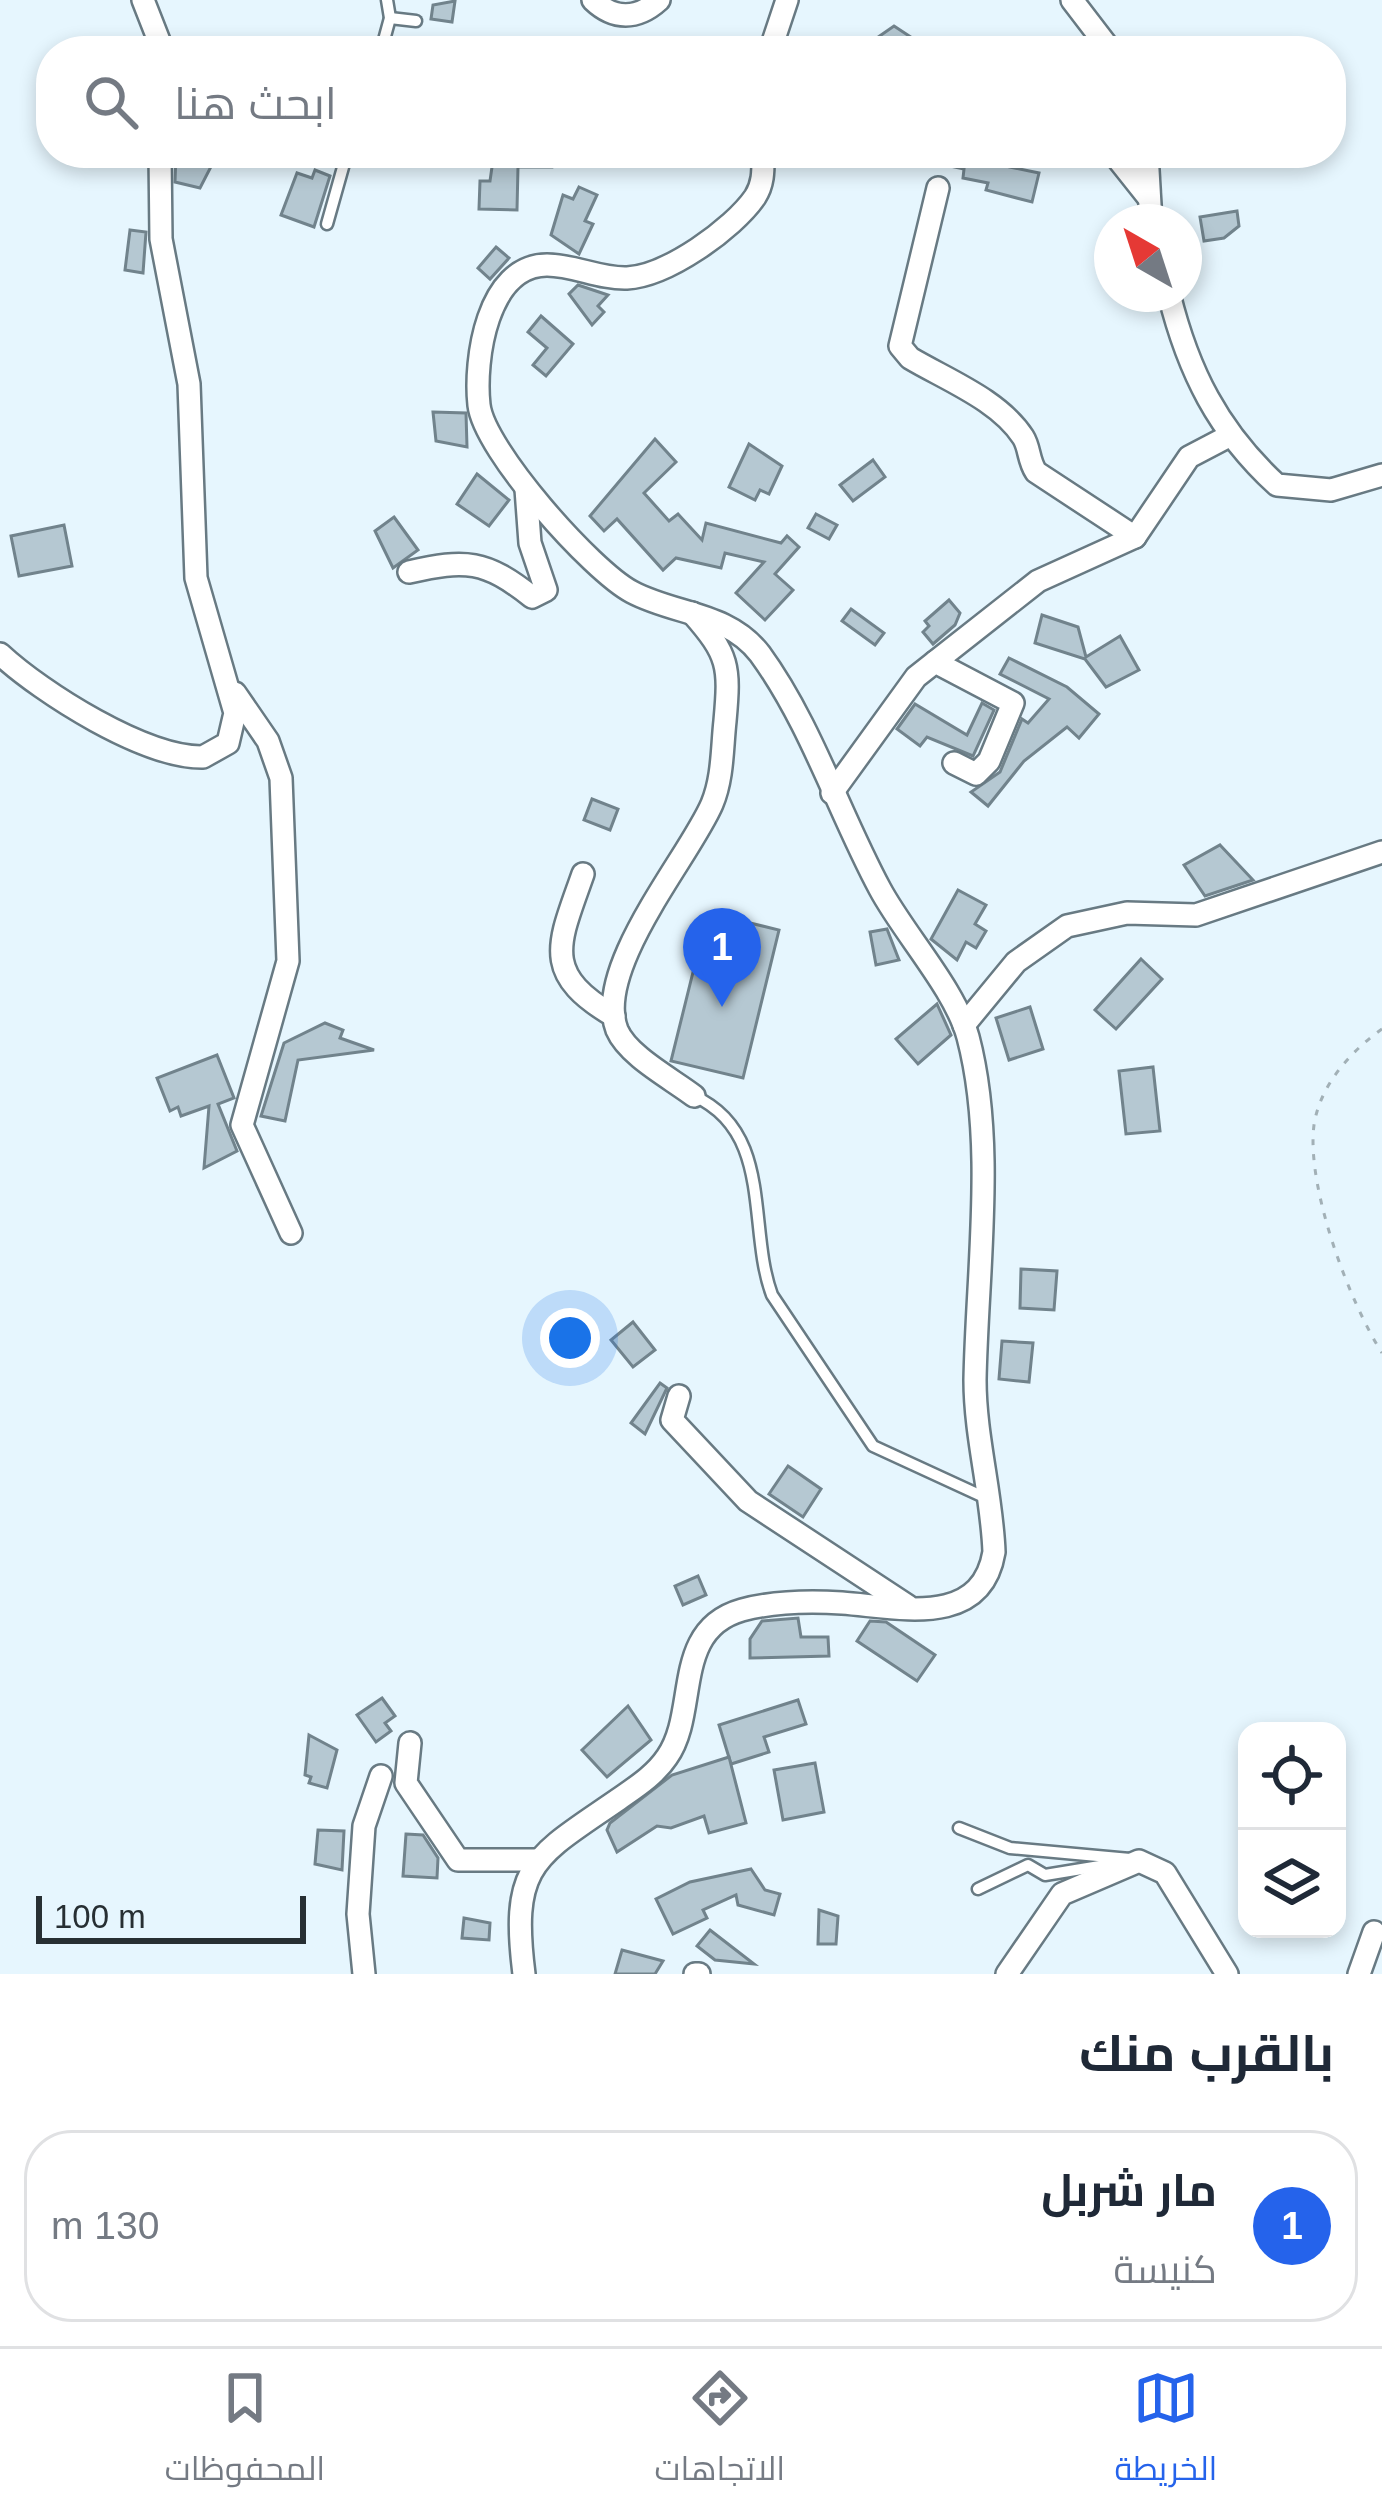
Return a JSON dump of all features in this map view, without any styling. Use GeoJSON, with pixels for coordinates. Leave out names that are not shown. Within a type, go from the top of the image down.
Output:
{"type":"FeatureCollection","features":[{"type":"Feature","properties":{"kind":"street"},"geometry":{"type":"LineString","coordinates":[[143,0],[157,36]]}},
{"type":"Feature","properties":{"kind":"street"},"geometry":{"type":"LineString","coordinates":[[593,0],[620,16],[643,12],[658,0]]}},
{"type":"Feature","properties":{"kind":"street"},"geometry":{"type":"LineString","coordinates":[[775,36],[787,0]]}},
{"type":"Feature","properties":{"kind":"street"},"geometry":{"type":"LineString","coordinates":[[1072,0],[1100,36]]}},
{"type":"Feature","properties":{"kind":"street"},"geometry":{"type":"LineString","coordinates":[[0,654],[58,699],[189,758],[202,758],[228,743],[235,713],[196,578],[189,384],[161,239],[160,168]]}},
{"type":"Feature","properties":{"kind":"street"},"geometry":{"type":"LineString","coordinates":[[524,1974],[520,1917],[535,1861],[664,1762],[678,1737],[696,1652],[724,1618],[802,1604],[914,1610],[961,1603],[986,1579],[994,1552],[976,1385],[983,1274],[981,1108],[964,1025],[880,889],[759,653],[732,628],[622,586],[526,489],[491,441],[478,402],[489,320],[505,285],[518,273],[549,265],[617,278],[654,272],[705,240],[754,199],[762,168]]}},
{"type":"Feature","properties":{"kind":"street"},"geometry":{"type":"LineString","coordinates":[[1125,168],[1148,197]]}},
{"type":"Feature","properties":{"kind":"street"},"geometry":{"type":"LineString","coordinates":[[1147,168],[1149,204]]}},
{"type":"Feature","properties":{"kind":"street"},"geometry":{"type":"LineString","coordinates":[[938,188],[900,346],[910,358],[1005,415],[1027,442],[1027,460],[1036,472],[1136,537]]}},
{"type":"Feature","properties":{"kind":"street"},"geometry":{"type":"LineString","coordinates":[[1174,312],[1194,376],[1231,435],[1282,487],[1350,488],[1382,475]]}},
{"type":"Feature","properties":{"kind":"street"},"geometry":{"type":"LineString","coordinates":[[832,793],[916,676],[1038,581],[1136,537],[1189,457],[1231,435]]}},
{"type":"Feature","properties":{"kind":"street"},"geometry":{"type":"LineString","coordinates":[[409,572],[459,560],[501,573],[532,597],[546,590],[530,543],[526,489]]}},
{"type":"Feature","properties":{"kind":"street"},"geometry":{"type":"LineString","coordinates":[[691,612],[719,644],[728,664],[719,781],[709,811],[646,916],[625,966],[614,1016],[625,1042],[694,1096]]}},
{"type":"Feature","properties":{"kind":"street"},"geometry":{"type":"LineString","coordinates":[[935,662],[1013,703],[989,760],[976,774],[954,763]]}},
{"type":"Feature","properties":{"kind":"street"},"geometry":{"type":"LineString","coordinates":[[227,683],[268,741],[281,778],[288,961],[242,1125],[291,1233]]}},
{"type":"Feature","properties":{"kind":"street"},"geometry":{"type":"LineString","coordinates":[[964,1025],[1016,962],[1066,926],[1126,913],[1196,915],[1382,852]]}},
{"type":"Feature","properties":{"kind":"street"},"geometry":{"type":"LineString","coordinates":[[584,874],[558,948],[566,975],[580,996],[614,1016]]}},
{"type":"Feature","properties":{"kind":"street"},"geometry":{"type":"LineString","coordinates":[[679,1396],[672,1420],[748,1502],[914,1610]]}},
{"type":"Feature","properties":{"kind":"street"},"geometry":{"type":"LineString","coordinates":[[410,1743],[406,1783],[458,1860],[535,1861]]}},
{"type":"Feature","properties":{"kind":"street"},"geometry":{"type":"LineString","coordinates":[[364,1974],[358,1914],[364,1826],[375,1805],[371,1774],[406,1783]]}},
{"type":"Feature","properties":{"kind":"street"},"geometry":{"type":"LineString","coordinates":[[1007,1974],[1063,1894],[1139,1861],[1166,1873],[1227,1974]]}},
{"type":"Feature","properties":{"kind":"street"},"geometry":{"type":"LineString","coordinates":[[1359,1974],[1375,1932]]}},
{"type":"Feature","properties":{"kind":"lane"},"geometry":{"type":"LineString","coordinates":[[385,36],[390,18],[387,0]]}},
{"type":"Feature","properties":{"kind":"lane"},"geometry":{"type":"LineString","coordinates":[[390,18],[416,21]]}},
{"type":"Feature","properties":{"kind":"lane"},"geometry":{"type":"LineString","coordinates":[[327,224],[343,168]]}},
{"type":"Feature","properties":{"kind":"lane"},"geometry":{"type":"LineString","coordinates":[[694,1096],[712,1104],[748,1149],[763,1271],[772,1295],[873,1446],[989,1499]]}},
{"type":"Feature","properties":{"kind":"lane"},"geometry":{"type":"LineString","coordinates":[[958,1828],[1010,1848],[1139,1861]]}},
{"type":"Feature","properties":{"kind":"lane"},"geometry":{"type":"LineString","coordinates":[[979,1889],[1028,1865],[1046,1875],[1139,1861]]}},
{"type":"Feature","properties":{"kind":"path"},"geometry":{"type":"LineString","coordinates":[[1382,1029],[1358,1046],[1329,1083],[1314,1124],[1317,1163],[1339,1265],[1355,1310],[1382,1353]]}},
{"type":"Feature","properties":{"kind":"building"},"geometry":{"type":"Polygon","coordinates":[[[455,1],[452,22],[431,19],[433,5],[455,1]]]}},
{"type":"Feature","properties":{"kind":"building"},"geometry":{"type":"Polygon","coordinates":[[[894,26],[909,36],[880,36],[894,26]]]}},
{"type":"Feature","properties":{"kind":"building"},"geometry":{"type":"Polygon","coordinates":[[[175,168],[210,168],[200,188],[175,182],[175,168]]]}},
{"type":"Feature","properties":{"kind":"building"},"geometry":{"type":"Polygon","coordinates":[[[492,168],[518,168],[517,210],[479,209],[480,181],[490,181],[492,168]]]}},
{"type":"Feature","properties":{"kind":"building"},"geometry":{"type":"Polygon","coordinates":[[[959,168],[1039,173],[1032,202],[986,190],[988,183],[963,178],[964,169],[959,168]]]}},
{"type":"Feature","properties":{"kind":"building"},"geometry":{"type":"Polygon","coordinates":[[[315,170],[330,176],[314,227],[281,215],[297,173],[312,178],[315,170]]]}},
{"type":"Feature","properties":{"kind":"building"},"geometry":{"type":"Polygon","coordinates":[[[579,187],[597,195],[585,221],[593,224],[579,254],[551,235],[563,195],[573,199],[579,187]]]}},
{"type":"Feature","properties":{"kind":"building"},"geometry":{"type":"Polygon","coordinates":[[[1237,211],[1239,226],[1224,238],[1204,241],[1202,217],[1237,211]]]}},
{"type":"Feature","properties":{"kind":"building"},"geometry":{"type":"Polygon","coordinates":[[[130,230],[146,232],[143,273],[125,270],[130,230]]]}},
{"type":"Feature","properties":{"kind":"building"},"geometry":{"type":"Polygon","coordinates":[[[496,247],[509,258],[490,279],[478,268],[496,247]]]}},
{"type":"Feature","properties":{"kind":"building"},"geometry":{"type":"Polygon","coordinates":[[[578,285],[608,295],[598,306],[604,312],[592,325],[569,294],[578,285]]]}},
{"type":"Feature","properties":{"kind":"building"},"geometry":{"type":"Polygon","coordinates":[[[541,316],[573,344],[546,376],[533,365],[547,348],[528,332],[541,316]]]}},
{"type":"Feature","properties":{"kind":"building"},"geometry":{"type":"Polygon","coordinates":[[[433,412],[466,413],[467,447],[436,441],[433,412]]]}},
{"type":"Feature","properties":{"kind":"building"},"geometry":{"type":"Polygon","coordinates":[[[655,439],[676,462],[644,493],[669,521],[678,514],[702,540],[706,523],[781,543],[787,536],[799,547],[775,574],[793,590],[765,620],[736,593],[764,562],[725,553],[721,568],[676,558],[663,570],[617,519],[604,531],[590,516],[655,439]]]}},
{"type":"Feature","properties":{"kind":"building"},"geometry":{"type":"Polygon","coordinates":[[[749,444],[782,466],[769,494],[760,490],[755,500],[729,487],[749,444]]]}},
{"type":"Feature","properties":{"kind":"building"},"geometry":{"type":"Polygon","coordinates":[[[873,460],[885,477],[853,501],[840,485],[873,460]]]}},
{"type":"Feature","properties":{"kind":"building"},"geometry":{"type":"Polygon","coordinates":[[[477,474],[509,500],[489,526],[457,504],[477,474]]]}},
{"type":"Feature","properties":{"kind":"building"},"geometry":{"type":"Polygon","coordinates":[[[816,514],[837,525],[829,539],[808,528],[816,514]]]}},
{"type":"Feature","properties":{"kind":"building"},"geometry":{"type":"Polygon","coordinates":[[[394,517],[418,550],[393,568],[375,531],[394,517]]]}},
{"type":"Feature","properties":{"kind":"building"},"geometry":{"type":"Polygon","coordinates":[[[64,525],[72,566],[19,576],[11,536],[64,525]]]}},
{"type":"Feature","properties":{"kind":"building"},"geometry":{"type":"Polygon","coordinates":[[[949,600],[960,613],[955,625],[933,644],[923,632],[929,626],[925,621],[949,600]]]}},
{"type":"Feature","properties":{"kind":"building"},"geometry":{"type":"Polygon","coordinates":[[[851,609],[884,633],[875,645],[842,621],[851,609]]]}},
{"type":"Feature","properties":{"kind":"building"},"geometry":{"type":"Polygon","coordinates":[[[1042,615],[1078,627],[1086,657],[1120,636],[1139,670],[1106,687],[1085,659],[1035,643],[1042,615]]]}},
{"type":"Feature","properties":{"kind":"building"},"geometry":{"type":"Polygon","coordinates":[[[1009,658],[1067,687],[1099,714],[1079,738],[1067,727],[1024,761],[988,806],[971,792],[1000,772],[1022,719],[1028,723],[1049,699],[1000,674],[1009,658]]]}},
{"type":"Feature","properties":{"kind":"building"},"geometry":{"type":"Polygon","coordinates":[[[982,703],[994,710],[973,756],[927,737],[920,746],[897,729],[915,704],[967,735],[982,703]]]}},
{"type":"Feature","properties":{"kind":"building"},"geometry":{"type":"Polygon","coordinates":[[[592,799],[618,809],[610,830],[584,820],[592,799]]]}},
{"type":"Feature","properties":{"kind":"building"},"geometry":{"type":"Polygon","coordinates":[[[1220,845],[1253,880],[1205,896],[1184,865],[1220,845]]]}},
{"type":"Feature","properties":{"kind":"building"},"geometry":{"type":"Polygon","coordinates":[[[958,890],[986,905],[975,924],[986,931],[976,948],[966,942],[957,960],[931,939],[958,890]]]}},
{"type":"Feature","properties":{"kind":"building"},"geometry":{"type":"Polygon","coordinates":[[[713,914],[779,930],[743,1078],[671,1061],[698,952],[703,953],[713,914]]]}},
{"type":"Feature","properties":{"kind":"building"},"geometry":{"type":"Polygon","coordinates":[[[887,929],[899,960],[876,965],[870,932],[887,929]]]}},
{"type":"Feature","properties":{"kind":"building"},"geometry":{"type":"Polygon","coordinates":[[[1141,959],[1162,979],[1116,1029],[1095,1010],[1141,959]]]}},
{"type":"Feature","properties":{"kind":"building"},"geometry":{"type":"Polygon","coordinates":[[[937,1004],[951,1035],[918,1064],[896,1039],[937,1004]]]}},
{"type":"Feature","properties":{"kind":"building"},"geometry":{"type":"Polygon","coordinates":[[[1030,1007],[1043,1049],[1009,1060],[996,1018],[1030,1007]]]}},
{"type":"Feature","properties":{"kind":"building"},"geometry":{"type":"Polygon","coordinates":[[[325,1023],[343,1030],[340,1038],[374,1050],[298,1060],[285,1121],[261,1116],[284,1043],[325,1023]]]}},
{"type":"Feature","properties":{"kind":"building"},"geometry":{"type":"Polygon","coordinates":[[[217,1055],[234,1098],[218,1104],[237,1151],[204,1168],[209,1106],[181,1116],[178,1107],[170,1111],[157,1078],[217,1055]]]}},
{"type":"Feature","properties":{"kind":"building"},"geometry":{"type":"Polygon","coordinates":[[[1153,1067],[1160,1131],[1126,1134],[1119,1071],[1153,1067]]]}},
{"type":"Feature","properties":{"kind":"building"},"geometry":{"type":"Polygon","coordinates":[[[1021,1269],[1057,1271],[1054,1310],[1020,1308],[1021,1269]]]}},
{"type":"Feature","properties":{"kind":"building"},"geometry":{"type":"Polygon","coordinates":[[[633,1322],[655,1350],[633,1367],[611,1340],[633,1322]]]}},
{"type":"Feature","properties":{"kind":"building"},"geometry":{"type":"Polygon","coordinates":[[[1002,1341],[1033,1343],[1029,1382],[999,1379],[1002,1341]]]}},
{"type":"Feature","properties":{"kind":"building"},"geometry":{"type":"Polygon","coordinates":[[[660,1383],[667,1388],[645,1434],[631,1423],[660,1383]]]}},
{"type":"Feature","properties":{"kind":"building"},"geometry":{"type":"Polygon","coordinates":[[[788,1466],[821,1489],[803,1517],[769,1494],[788,1466]]]}},
{"type":"Feature","properties":{"kind":"building"},"geometry":{"type":"Polygon","coordinates":[[[698,1576],[706,1595],[683,1605],[675,1586],[698,1576]]]}},
{"type":"Feature","properties":{"kind":"building"},"geometry":{"type":"Polygon","coordinates":[[[798,1618],[801,1637],[828,1637],[829,1656],[750,1658],[750,1639],[762,1621],[798,1618]]]}},
{"type":"Feature","properties":{"kind":"building"},"geometry":{"type":"Polygon","coordinates":[[[870,1621],[886,1622],[935,1655],[917,1681],[857,1641],[870,1621]]]}},
{"type":"Feature","properties":{"kind":"building"},"geometry":{"type":"Polygon","coordinates":[[[382,1698],[395,1716],[385,1723],[391,1731],[376,1742],[357,1715],[382,1698]]]}},
{"type":"Feature","properties":{"kind":"building"},"geometry":{"type":"Polygon","coordinates":[[[798,1700],[806,1724],[764,1737],[769,1752],[731,1764],[719,1725],[798,1700]]]}},
{"type":"Feature","properties":{"kind":"building"},"geometry":{"type":"Polygon","coordinates":[[[628,1706],[651,1740],[607,1777],[582,1750],[628,1706]]]}},
{"type":"Feature","properties":{"kind":"building"},"geometry":{"type":"Polygon","coordinates":[[[309,1735],[337,1750],[327,1788],[309,1783],[311,1777],[305,1775],[309,1735]]]}},
{"type":"Feature","properties":{"kind":"building"},"geometry":{"type":"Polygon","coordinates":[[[729,1757],[746,1823],[709,1833],[704,1816],[671,1828],[657,1826],[617,1852],[607,1830],[610,1823],[672,1775],[729,1757]]]}},
{"type":"Feature","properties":{"kind":"building"},"geometry":{"type":"Polygon","coordinates":[[[815,1763],[824,1812],[783,1820],[774,1770],[815,1763]]]}},
{"type":"Feature","properties":{"kind":"building"},"geometry":{"type":"Polygon","coordinates":[[[318,1830],[344,1831],[342,1870],[315,1864],[318,1830]]]}},
{"type":"Feature","properties":{"kind":"building"},"geometry":{"type":"Polygon","coordinates":[[[406,1834],[423,1835],[438,1858],[437,1878],[403,1876],[406,1834]]]}},
{"type":"Feature","properties":{"kind":"building"},"geometry":{"type":"Polygon","coordinates":[[[751,1869],[765,1890],[780,1894],[774,1915],[738,1905],[736,1895],[703,1910],[707,1918],[673,1934],[656,1899],[690,1882],[751,1869]]]}},
{"type":"Feature","properties":{"kind":"building"},"geometry":{"type":"Polygon","coordinates":[[[819,1910],[838,1916],[836,1944],[818,1944],[819,1910]]]}},
{"type":"Feature","properties":{"kind":"building"},"geometry":{"type":"Polygon","coordinates":[[[464,1918],[490,1923],[489,1940],[462,1938],[464,1918]]]}},
{"type":"Feature","properties":{"kind":"building"},"geometry":{"type":"Polygon","coordinates":[[[710,1930],[754,1964],[715,1960],[697,1946],[710,1930]]]}},
{"type":"Feature","properties":{"kind":"building"},"geometry":{"type":"Polygon","coordinates":[[[622,1950],[663,1961],[655,1974],[615,1974],[622,1950]]]}},
{"type":"Feature","properties":{"kind":"place","name":"مار شربل"},"geometry":{"type":"Point","coordinates":[722,1007]}}]}
